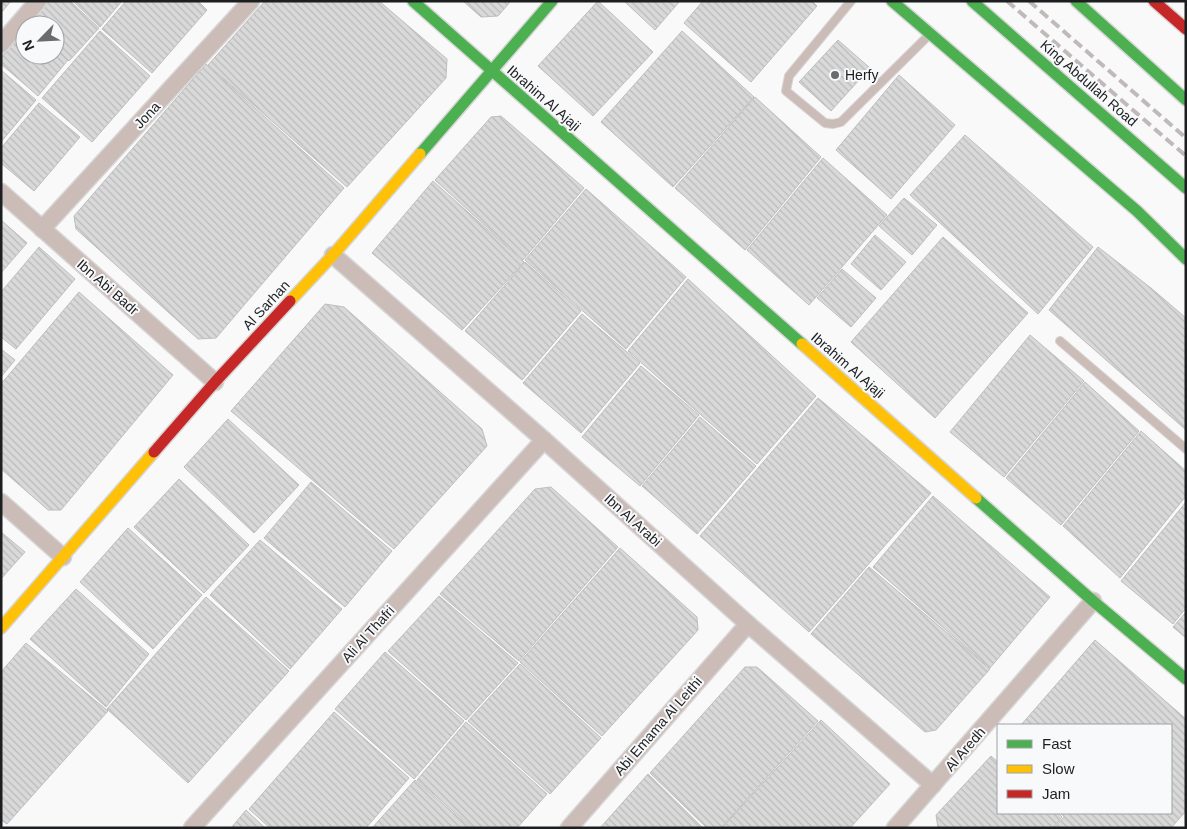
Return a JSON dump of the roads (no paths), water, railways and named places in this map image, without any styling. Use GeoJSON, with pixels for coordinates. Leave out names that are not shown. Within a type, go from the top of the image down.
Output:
{"type":"FeatureCollection","features":[{"type":"Feature","properties":{"kind":"main road","name":"Ibrahim Al Ajaji"},"geometry":{"type":"LineString","coordinates":[[413,1],[1093,601],[1186,680]]}},
{"type":"Feature","properties":{"kind":"main road","name":"Al Sarhan"},"geometry":{"type":"LineString","coordinates":[[1,628],[215,382],[333,255],[552,1]]}},
{"type":"Feature","properties":{"kind":"main road"},"geometry":{"type":"LineString","coordinates":[[892,1],[1137,211],[1186,259]]}},
{"type":"Feature","properties":{"kind":"main road","name":"King Abdullah Road"},"geometry":{"type":"LineString","coordinates":[[972,1],[1186,188]]}},
{"type":"Feature","properties":{"kind":"main road"},"geometry":{"type":"LineString","coordinates":[[1076,1],[1186,100]]}},
{"type":"Feature","properties":{"kind":"main road"},"geometry":{"type":"LineString","coordinates":[[1154,1],[1186,29]]}},
{"type":"Feature","properties":{"kind":"main road"},"geometry":{"type":"LineString","coordinates":[[1168,171],[1186,198]]}},
{"type":"Feature","properties":{"kind":"street"},"geometry":{"type":"LineString","coordinates":[[1,44],[38,1]]}},
{"type":"Feature","properties":{"kind":"street","name":"Jona"},"geometry":{"type":"LineString","coordinates":[[42,229],[251,1]]}},
{"type":"Feature","properties":{"kind":"street","name":"Ibn Abi Badr"},"geometry":{"type":"LineString","coordinates":[[1,192],[215,382]]}},
{"type":"Feature","properties":{"kind":"street","name":"Ibn Al Arabi"},"geometry":{"type":"LineString","coordinates":[[333,255],[544,440],[748,624],[933,785]]}},
{"type":"Feature","properties":{"kind":"street","name":"Ali Al Thafri"},"geometry":{"type":"LineString","coordinates":[[192,828],[544,440]]}},
{"type":"Feature","properties":{"kind":"street"},"geometry":{"type":"LineString","coordinates":[[1,502],[64,557]]}},
{"type":"Feature","properties":{"kind":"street","name":"Al Aredh"},"geometry":{"type":"LineString","coordinates":[[895,828],[1093,601]]}},
{"type":"Feature","properties":{"kind":"street","name":"Abi Emama Al Leithi"},"geometry":{"type":"LineString","coordinates":[[569,828],[748,624]]}},
{"type":"Feature","properties":{"kind":"lane"},"geometry":{"type":"LineString","coordinates":[[852,1],[789,76],[786,91],[825,123],[841,122],[931,33]]}},
{"type":"Feature","properties":{"kind":"lane"},"geometry":{"type":"LineString","coordinates":[[1060,341],[1186,449]]}},
{"type":"Feature","properties":{"kind":"railway"},"geometry":{"type":"LineString","coordinates":[[1007,1],[1186,156]]}},
{"type":"Feature","properties":{"kind":"railway"},"geometry":{"type":"LineString","coordinates":[[1029,1],[1186,138]]}},
{"type":"Feature","properties":{"kind":"place","name":"Herfy"},"geometry":{"type":"Point","coordinates":[835,75]}}]}
